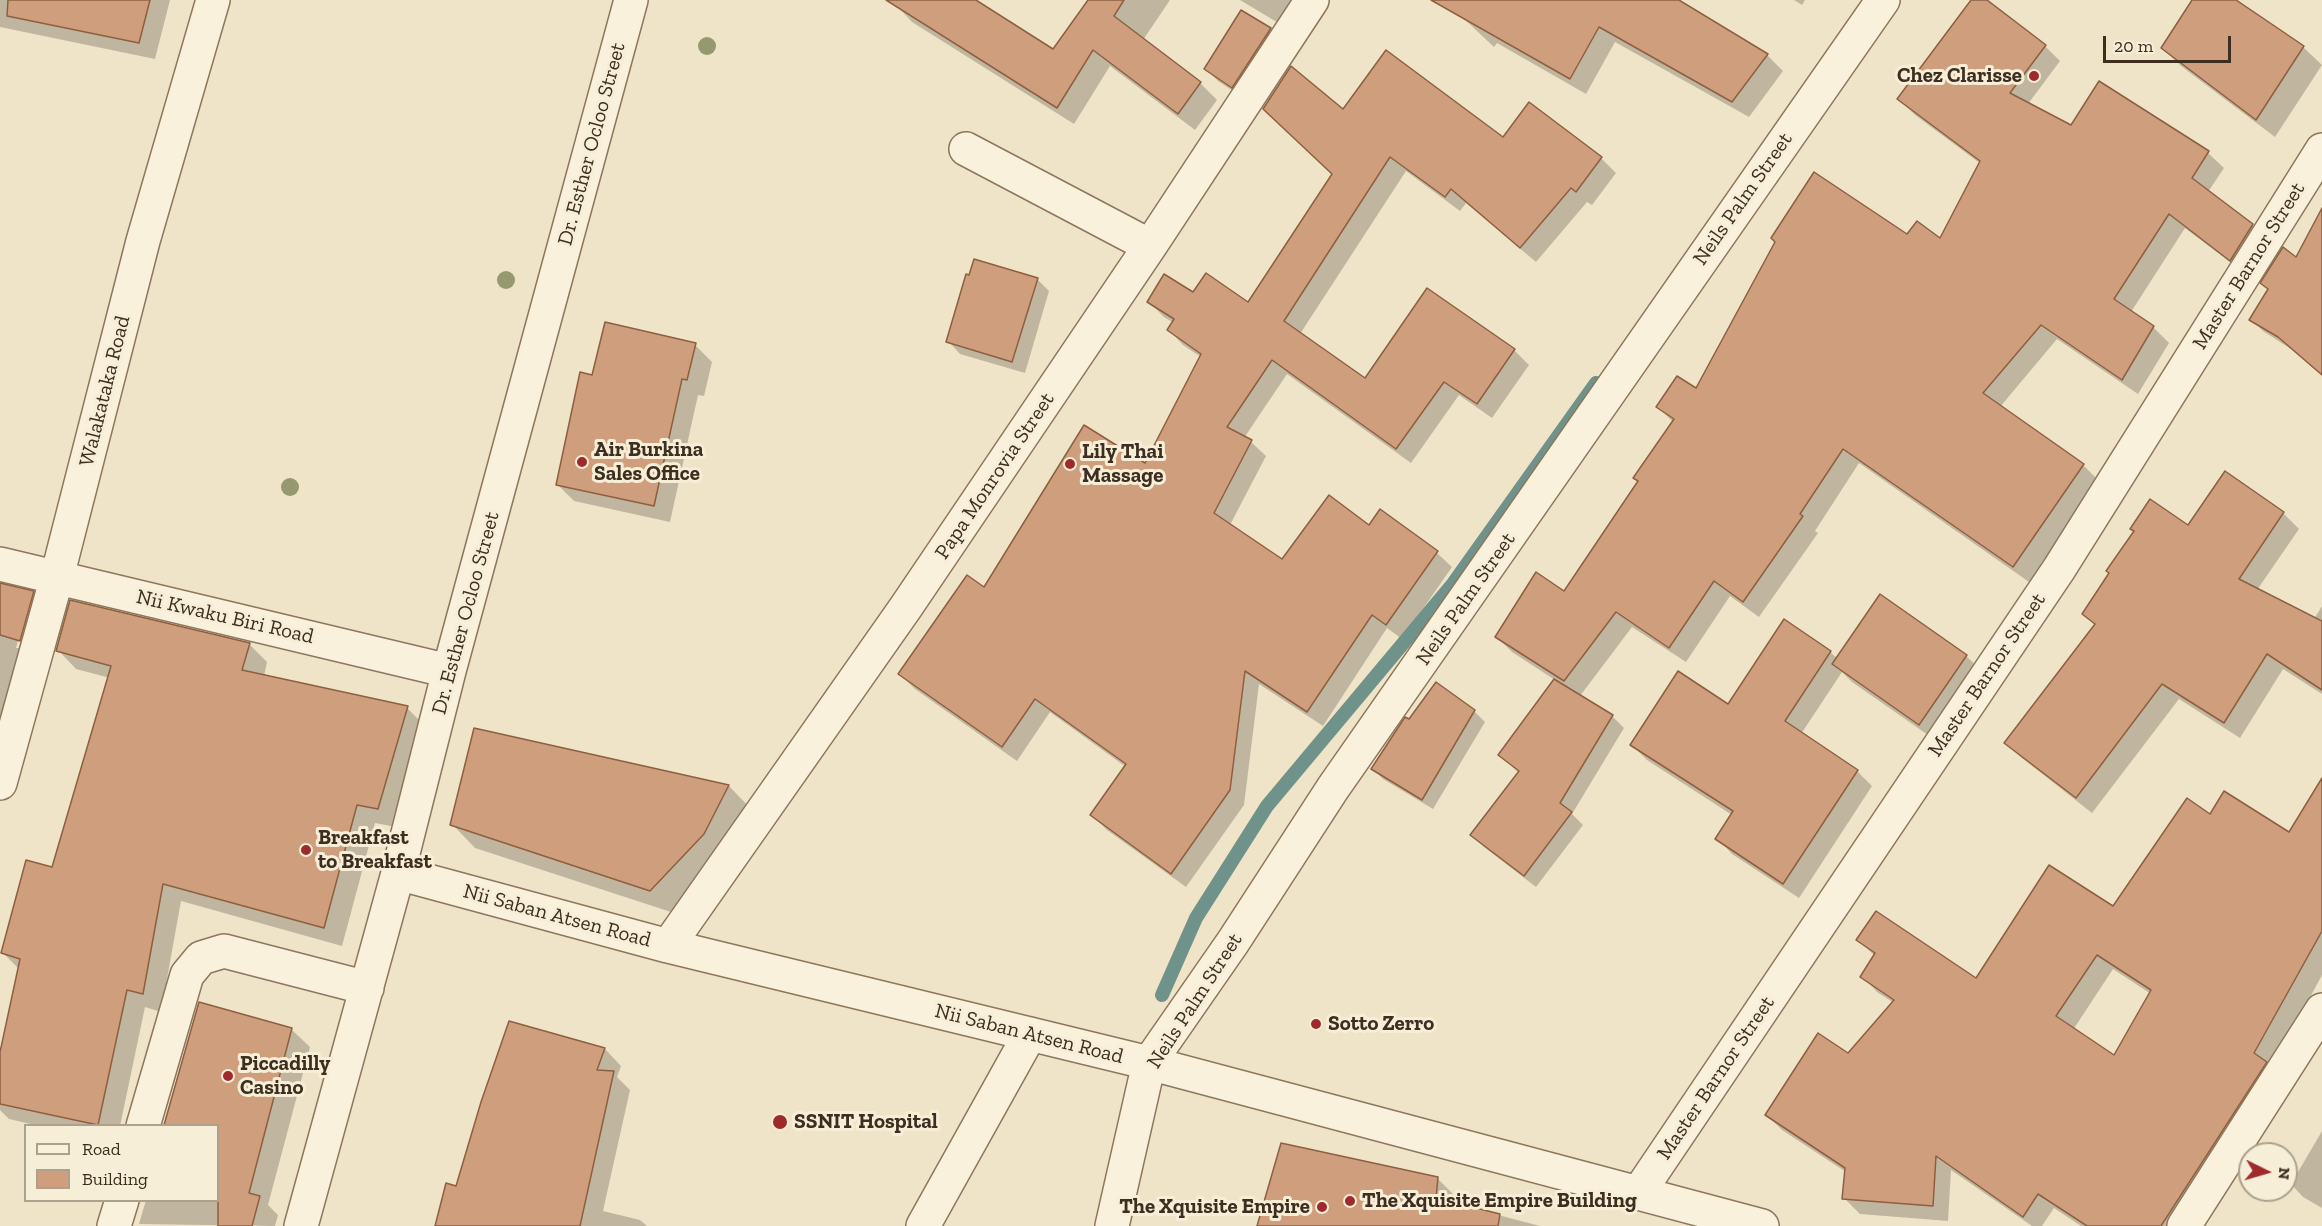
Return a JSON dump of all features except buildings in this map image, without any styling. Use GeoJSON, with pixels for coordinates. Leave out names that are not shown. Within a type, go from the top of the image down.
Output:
{"type":"FeatureCollection","features":[{"type":"Feature","properties":{"kind":"street","name":"Walakataka Road"},"geometry":{"type":"LineString","coordinates":[[0,783],[57,577],[143,241],[213,0]]}},
{"type":"Feature","properties":{"kind":"street","name":"Dr. Esther Ocloo Street"},"geometry":{"type":"LineString","coordinates":[[301,1226],[398,873],[449,671],[631,0]]}},
{"type":"Feature","properties":{"kind":"street","name":"Papa Monrovia Street"},"geometry":{"type":"LineString","coordinates":[[668,946],[906,608],[1150,246],[1312,0]]}},
{"type":"Feature","properties":{"kind":"street","name":"Neils Palm Street"},"geometry":{"type":"LineString","coordinates":[[1112,1226],[1149,1063],[1233,942],[1333,788],[1883,0]]}},
{"type":"Feature","properties":{"kind":"street"},"geometry":{"type":"LineString","coordinates":[[966,149],[1150,246]]}},
{"type":"Feature","properties":{"kind":"street","name":"Master Barnor Street"},"geometry":{"type":"LineString","coordinates":[[1639,1192],[2059,569],[2322,150]]}},
{"type":"Feature","properties":{"kind":"street","name":"Nii Kwaku Biri Road"},"geometry":{"type":"LineString","coordinates":[[0,564],[449,671]]}},
{"type":"Feature","properties":{"kind":"street","name":"Nii Saban Atsen Road"},"geometry":{"type":"LineString","coordinates":[[398,873],[668,946],[1149,1063],[1762,1226]]}},
{"type":"Feature","properties":{"kind":"street"},"geometry":{"type":"LineString","coordinates":[[143,1124],[187,975],[201,958],[224,951],[367,988]]}},
{"type":"Feature","properties":{"kind":"street"},"geometry":{"type":"LineString","coordinates":[[2184,1226],[2322,1010]]}},
{"type":"Feature","properties":{"kind":"street"},"geometry":{"type":"LineString","coordinates":[[923,1226],[1030,1034]]}},
{"type":"Feature","properties":{"kind":"street"},"geometry":{"type":"LineString","coordinates":[[114,1226],[121,1202]]}},
{"type":"Feature","properties":{"kind":"waterway"},"geometry":{"type":"LineString","coordinates":[[1162,995],[1196,918],[1267,806],[1452,585],[1596,383]]}},
{"type":"Feature","properties":{"kind":"place","name":"Chez Clarisse"},"geometry":{"type":"Point","coordinates":[2034,76]}},
{"type":"Feature","properties":{"kind":"place","name":"Air Burkina Sales Office"},"geometry":{"type":"Point","coordinates":[582,462]}},
{"type":"Feature","properties":{"kind":"place","name":"Lily Thai Massage"},"geometry":{"type":"Point","coordinates":[1070,464]}},
{"type":"Feature","properties":{"kind":"place","name":"Breakfast to Breakfast"},"geometry":{"type":"Point","coordinates":[306,850]}},
{"type":"Feature","properties":{"kind":"place","name":"Sotto Zerro"},"geometry":{"type":"Point","coordinates":[1316,1024]}},
{"type":"Feature","properties":{"kind":"place","name":"Piccadilly Casino"},"geometry":{"type":"Point","coordinates":[228,1076]}},
{"type":"Feature","properties":{"kind":"place","name":"SSNIT Hospital"},"geometry":{"type":"Point","coordinates":[780,1122]}},
{"type":"Feature","properties":{"kind":"place","name":"The Xquisite Empire Building"},"geometry":{"type":"Point","coordinates":[1350,1201]}},
{"type":"Feature","properties":{"kind":"place","name":"The Xquisite Empire"},"geometry":{"type":"Point","coordinates":[1322,1207]}}]}
